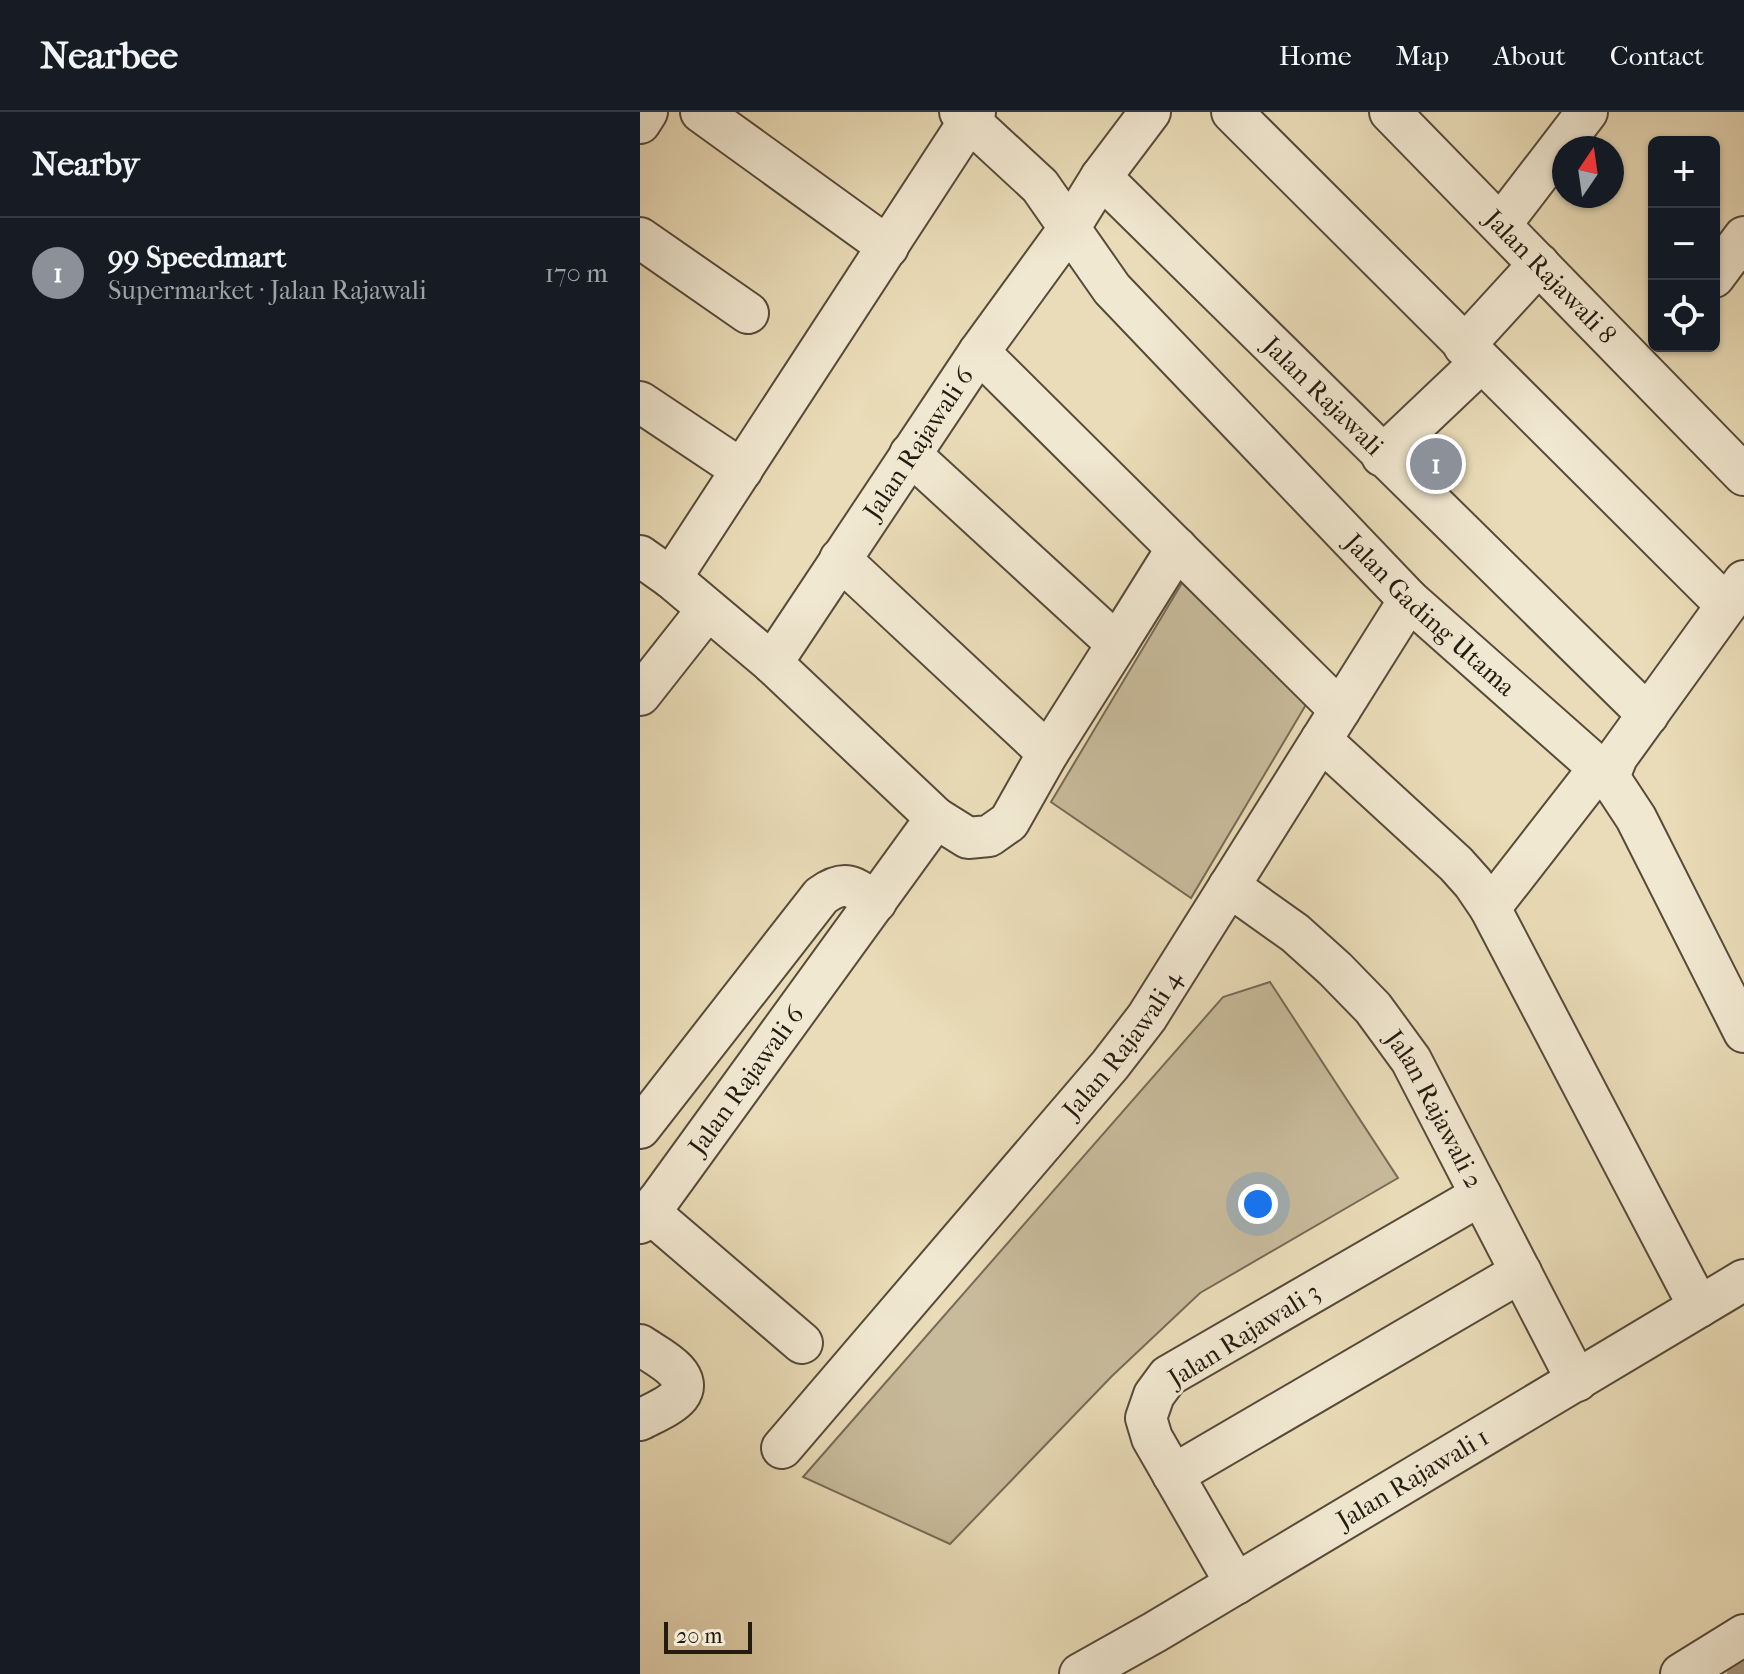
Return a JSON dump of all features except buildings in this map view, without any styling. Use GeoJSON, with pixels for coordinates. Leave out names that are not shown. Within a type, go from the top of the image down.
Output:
{"type":"FeatureCollection","features":[{"type":"Feature","properties":{"kind":"street"},"geometry":{"type":"LineString","coordinates":[[640,123],[647,112]]}},
{"type":"Feature","properties":{"kind":"street"},"geometry":{"type":"LineString","coordinates":[[701,112],[888,247]]}},
{"type":"Feature","properties":{"kind":"street","name":"Jalan Rajawali 6"},"geometry":{"type":"LineString","coordinates":[[772,663],[979,352],[1150,112]]}},
{"type":"Feature","properties":{"kind":"street"},"geometry":{"type":"LineString","coordinates":[[1232,112],[1473,354],[1735,593],[1617,757],[1490,908]]}},
{"type":"Feature","properties":{"kind":"street","name":"Jalan Rajawali 8"},"geometry":{"type":"LineString","coordinates":[[1390,112],[1539,264],[1653,359],[1744,475]]}},
{"type":"Feature","properties":{"kind":"street"},"geometry":{"type":"LineString","coordinates":[[1501,224],[1587,112]]}},
{"type":"Feature","properties":{"kind":"street"},"geometry":{"type":"LineString","coordinates":[[968,115],[888,247],[742,470],[656,567],[772,663],[936,818],[968,838],[989,836],[1009,822],[1048,753],[1177,548]]}},
{"type":"Feature","properties":{"kind":"street","name":"Jalan Gading Utama"},"geometry":{"type":"LineString","coordinates":[[968,115],[1040,186],[1112,289],[1409,600],[1604,772],[1636,818],[1741,1012]]}},
{"type":"Feature","properties":{"kind":"street","name":"Jalan Rajawali"},"geometry":{"type":"LineString","coordinates":[[1101,177],[1648,715]]}},
{"type":"Feature","properties":{"kind":"street"},"geometry":{"type":"LineString","coordinates":[[1720,269],[1744,237]]}},
{"type":"Feature","properties":{"kind":"street"},"geometry":{"type":"LineString","coordinates":[[640,238],[748,313]]}},
{"type":"Feature","properties":{"kind":"street"},"geometry":{"type":"LineString","coordinates":[[1382,456],[1473,354],[1539,264]]}},
{"type":"Feature","properties":{"kind":"street"},"geometry":{"type":"LineString","coordinates":[[979,352],[1177,548],[1330,725],[1473,883],[1490,908],[1699,1307]]}},
{"type":"Feature","properties":{"kind":"street"},"geometry":{"type":"LineString","coordinates":[[640,402],[742,470]]}},
{"type":"Feature","properties":{"kind":"street"},"geometry":{"type":"LineString","coordinates":[[910,454],[1117,644]]}},
{"type":"Feature","properties":{"kind":"street"},"geometry":{"type":"LineString","coordinates":[[840,559],[1048,753]]}},
{"type":"Feature","properties":{"kind":"street","name":"Jalan Rajawali 4"},"geometry":{"type":"LineString","coordinates":[[782,1448],[1110,1065],[1147,1017],[1409,600]]}},
{"type":"Feature","properties":{"kind":"street"},"geometry":{"type":"LineString","coordinates":[[640,695],[707,610]]}},
{"type":"Feature","properties":{"kind":"street","name":"Jalan Rajawali 6"},"geometry":{"type":"LineString","coordinates":[[645,1217],[936,818]]}},
{"type":"Feature","properties":{"kind":"street"},"geometry":{"type":"LineString","coordinates":[[640,1128],[821,896],[836,885],[852,886],[876,902]]}},
{"type":"Feature","properties":{"kind":"street","name":"Jalan Rajawali 2"},"geometry":{"type":"LineString","coordinates":[[1229,886],[1295,933],[1335,969],[1373,1008],[1411,1060],[1577,1381]]}},
{"type":"Feature","properties":{"kind":"street","name":"Jalan Rajawali 3"},"geometry":{"type":"LineString","coordinates":[[1236,1584],[1152,1438],[1146,1418],[1154,1395],[1168,1376],[1481,1195]]}},
{"type":"Feature","properties":{"kind":"street"},"geometry":{"type":"LineString","coordinates":[[645,1217],[802,1343]]}},
{"type":"Feature","properties":{"kind":"street"},"geometry":{"type":"LineString","coordinates":[[1173,1475],[1521,1272]]}},
{"type":"Feature","properties":{"kind":"street","name":"Jalan Rajawali 1"},"geometry":{"type":"LineString","coordinates":[[1080,1674],[1744,1280]]}},
{"type":"Feature","properties":{"kind":"street"},"geometry":{"type":"LineString","coordinates":[[640,1345],[676,1370],[683,1387],[679,1397],[640,1420]]}},
{"type":"Feature","properties":{"kind":"street"},"geometry":{"type":"LineString","coordinates":[[1681,1674],[1744,1635]]}},
{"type":"Feature","properties":{"kind":"shaded area"},"geometry":{"type":"Polygon","coordinates":[[[1182,583],[1307,703],[1191,898],[1051,802],[1182,583]]]}},
{"type":"Feature","properties":{"kind":"shaded area"},"geometry":{"type":"Polygon","coordinates":[[[1270,982],[1398,1178],[1200,1293],[1112,1376],[950,1544],[803,1477],[1223,997],[1270,982]]]}},
{"type":"Feature","properties":{"kind":"place","name":"99 Speedmart"},"geometry":{"type":"Point","coordinates":[1436,464]}}]}
